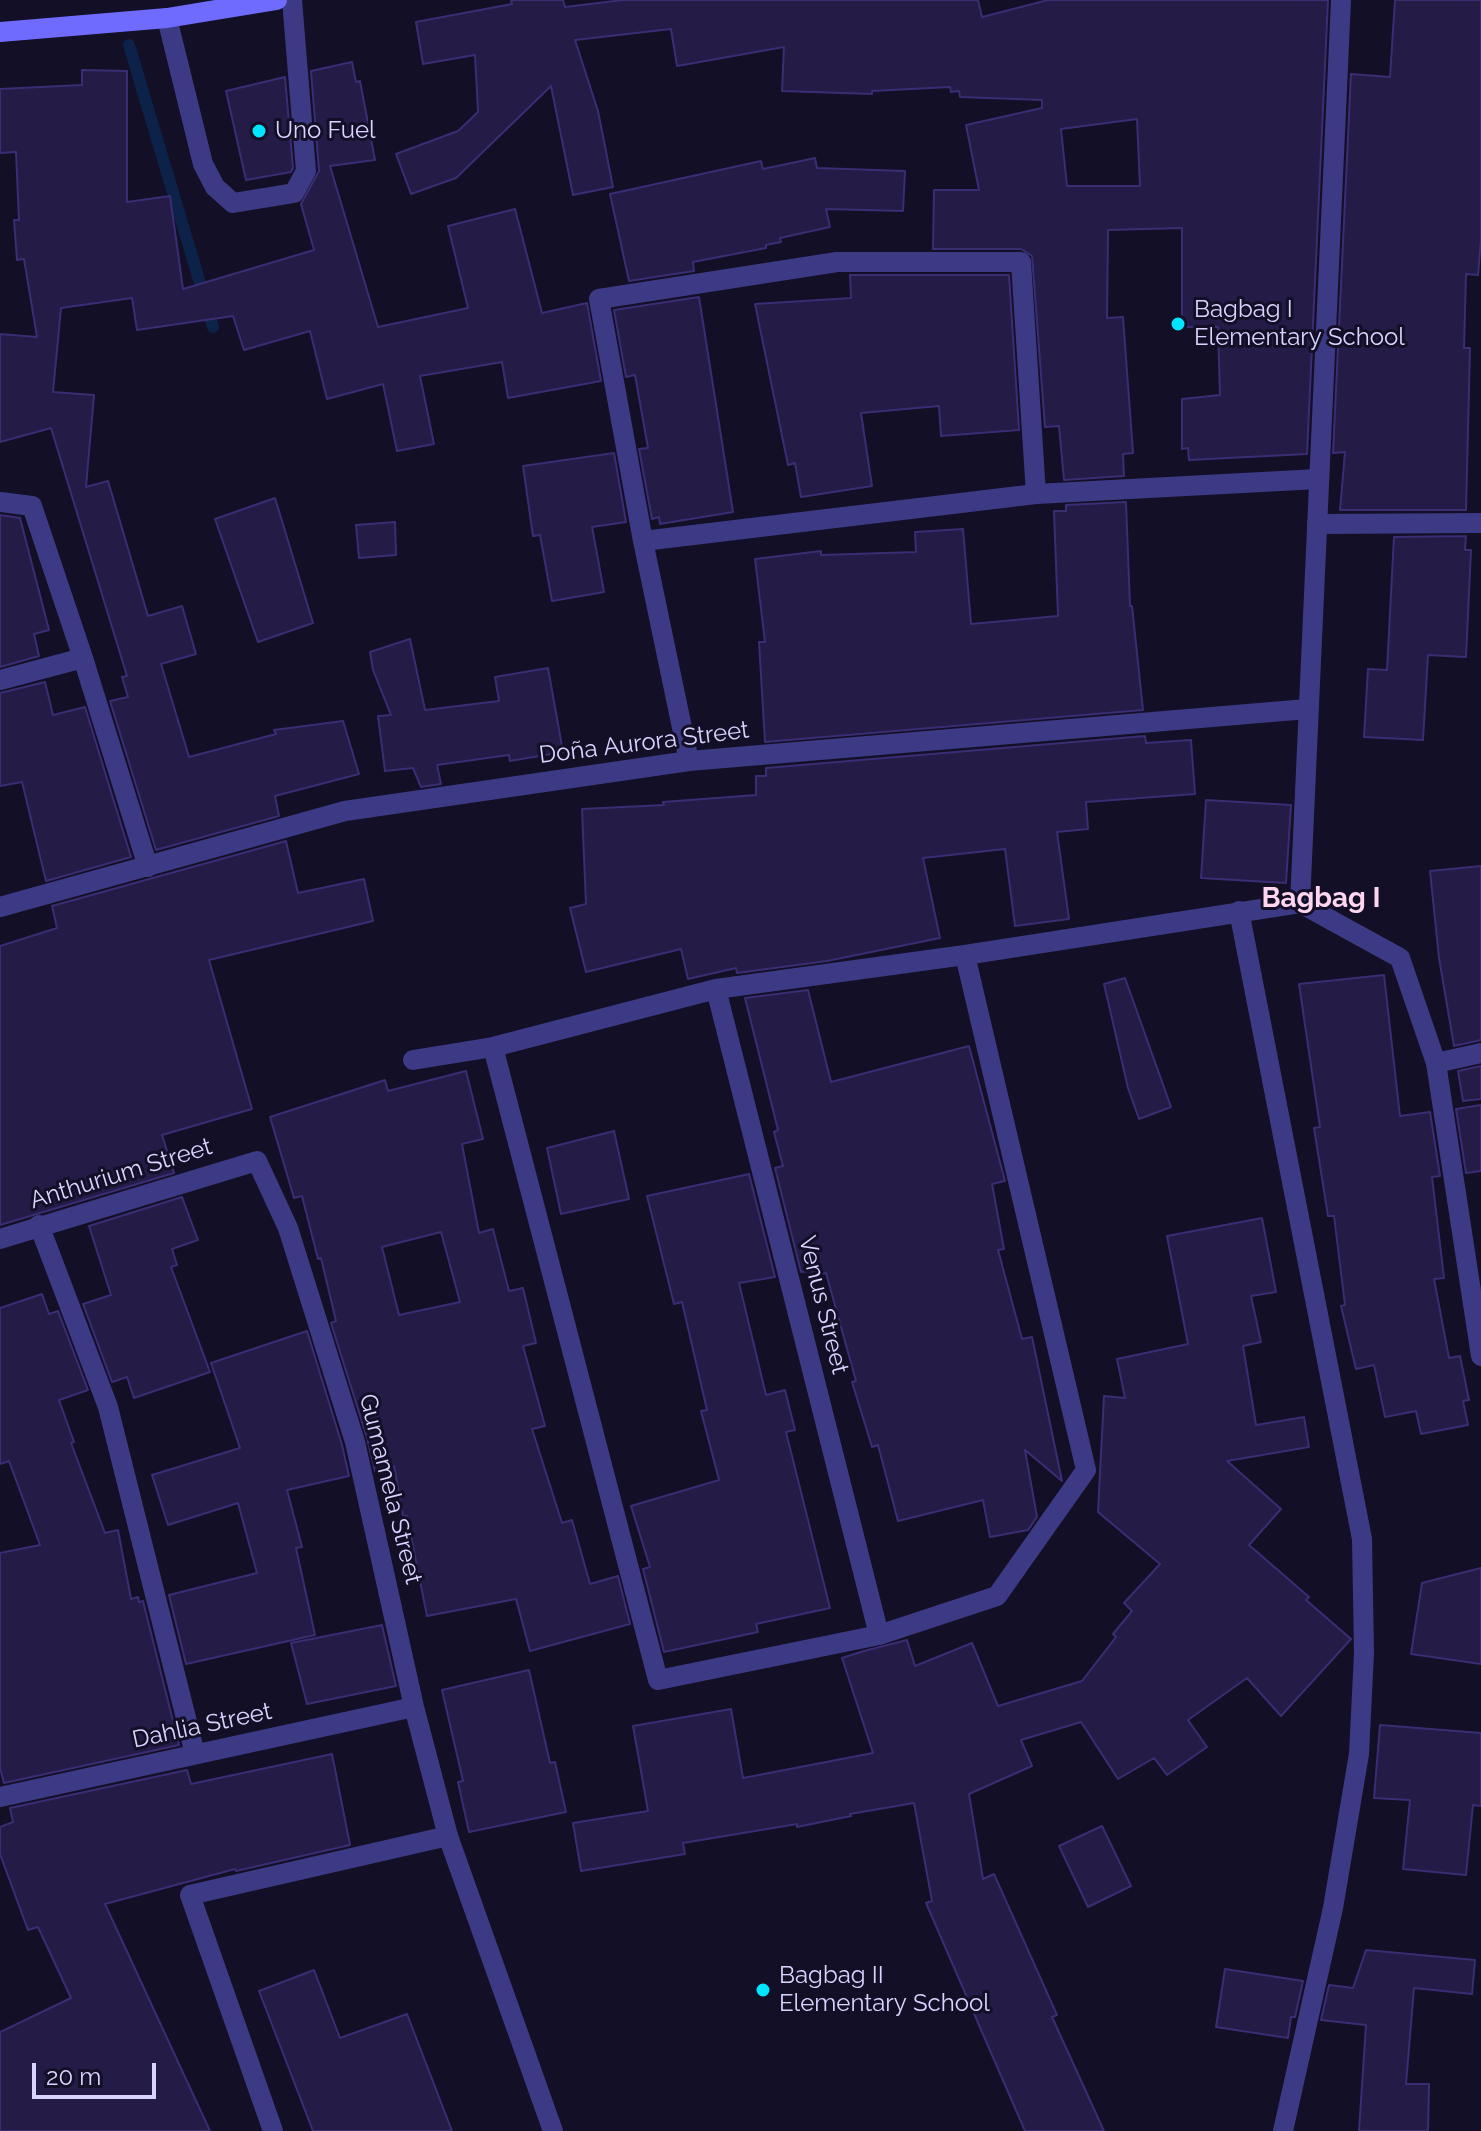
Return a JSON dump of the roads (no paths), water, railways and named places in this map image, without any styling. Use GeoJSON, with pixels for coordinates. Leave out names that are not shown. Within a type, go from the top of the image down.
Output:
{"type":"FeatureCollection","features":[{"type":"Feature","properties":{"kind":"main road"},"geometry":{"type":"LineString","coordinates":[[0,32],[167,18],[187,7],[277,0]]}},
{"type":"Feature","properties":{"kind":"street"},"geometry":{"type":"LineString","coordinates":[[167,18],[203,164],[215,187],[233,203],[294,193],[306,171],[292,0]]}},
{"type":"Feature","properties":{"kind":"street"},"geometry":{"type":"LineString","coordinates":[[1300,903],[1341,0]]}},
{"type":"Feature","properties":{"kind":"street"},"geometry":{"type":"LineString","coordinates":[[689,761],[643,541],[599,299],[837,262],[1021,262],[1036,494]]}},
{"type":"Feature","properties":{"kind":"street"},"geometry":{"type":"LineString","coordinates":[[643,541],[1036,494],[1318,479]]}},
{"type":"Feature","properties":{"kind":"street"},"geometry":{"type":"LineString","coordinates":[[0,502],[32,506],[148,867]]}},
{"type":"Feature","properties":{"kind":"street"},"geometry":{"type":"LineString","coordinates":[[1317,524],[1481,523]]}},
{"type":"Feature","properties":{"kind":"street"},"geometry":{"type":"LineString","coordinates":[[0,680],[83,658]]}},
{"type":"Feature","properties":{"kind":"street","name":"Doña Aurora Street"},"geometry":{"type":"LineString","coordinates":[[0,907],[345,811],[689,761],[1307,709]]}},
{"type":"Feature","properties":{"kind":"street"},"geometry":{"type":"LineString","coordinates":[[413,1060],[493,1047],[716,989],[965,955],[1300,903],[1400,958],[1436,1063],[1478,1320],[1481,1356]]}},
{"type":"Feature","properties":{"kind":"street"},"geometry":{"type":"LineString","coordinates":[[1239,911],[1362,1539],[1364,1653],[1359,1754],[1333,1908],[1283,2131]]}},
{"type":"Feature","properties":{"kind":"street"},"geometry":{"type":"LineString","coordinates":[[493,1047],[658,1680],[879,1635],[997,1596],[1086,1470],[965,955]]}},
{"type":"Feature","properties":{"kind":"street","name":"Venus Street"},"geometry":{"type":"LineString","coordinates":[[716,989],[879,1635]]}},
{"type":"Feature","properties":{"kind":"street"},"geometry":{"type":"LineString","coordinates":[[1436,1063],[1481,1053]]}},
{"type":"Feature","properties":{"kind":"street","name":"Anthurium Street"},"geometry":{"type":"LineString","coordinates":[[0,1239],[257,1161]]}},
{"type":"Feature","properties":{"kind":"street","name":"Gumamela Street"},"geometry":{"type":"LineString","coordinates":[[257,1161],[288,1228],[355,1442],[414,1707],[448,1836],[553,2131]]}},
{"type":"Feature","properties":{"kind":"street"},"geometry":{"type":"LineString","coordinates":[[39,1225],[108,1407],[195,1754]]}},
{"type":"Feature","properties":{"kind":"street","name":"Dahlia Street"},"geometry":{"type":"LineString","coordinates":[[0,1797],[414,1707]]}},
{"type":"Feature","properties":{"kind":"street"},"geometry":{"type":"LineString","coordinates":[[273,2131],[190,1895],[448,1836]]}},
{"type":"Feature","properties":{"kind":"waterway"},"geometry":{"type":"LineString","coordinates":[[129,45],[213,327]]}},
{"type":"Feature","properties":{"kind":"place","name":"Uno Fuel"},"geometry":{"type":"Point","coordinates":[259,131]}},
{"type":"Feature","properties":{"kind":"place","name":"Bagbag I Elementary School"},"geometry":{"type":"Point","coordinates":[1178,324]}},
{"type":"Feature","properties":{"kind":"place","name":"Bagbag II Elementary School"},"geometry":{"type":"Point","coordinates":[763,1990]}},
{"type":"Feature","properties":{"kind":"district","name":"Bagbag I"},"geometry":{"type":"Point","coordinates":[1321,899]}}]}
